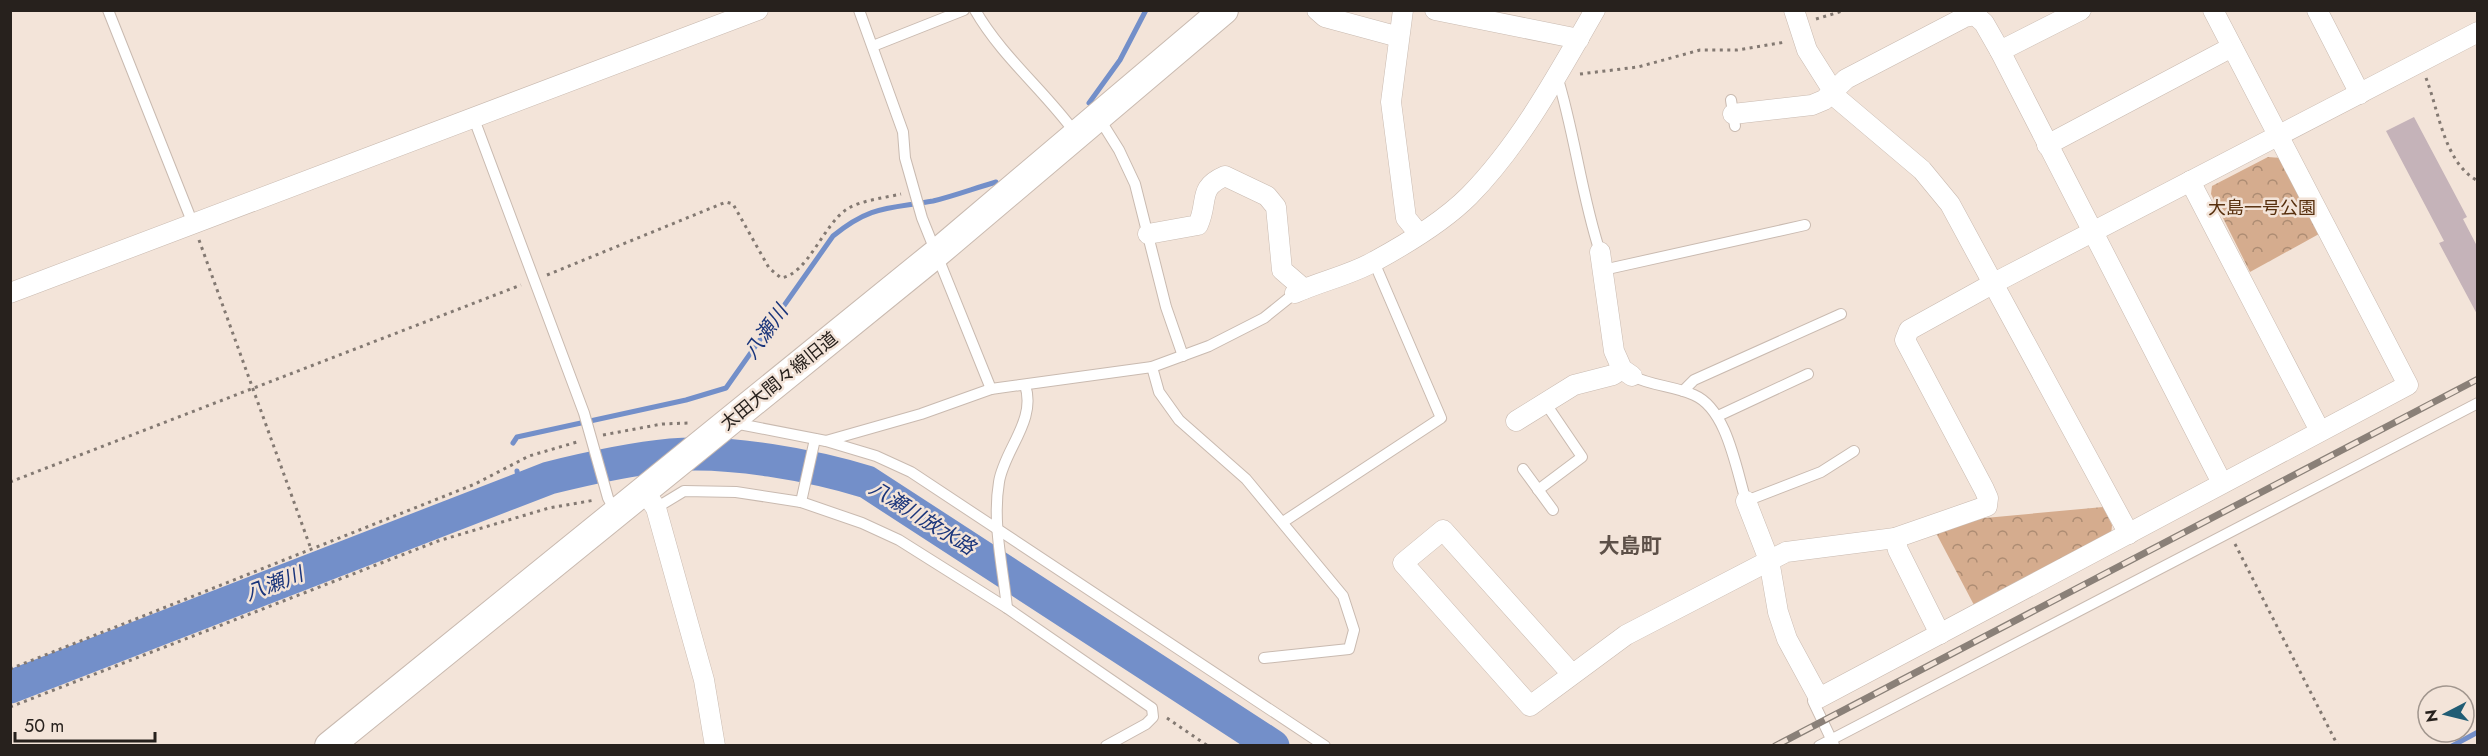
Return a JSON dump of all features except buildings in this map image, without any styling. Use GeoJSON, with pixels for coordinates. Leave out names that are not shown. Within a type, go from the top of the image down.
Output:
{"type":"FeatureCollection","features":[{"type":"Feature","properties":{"kind":"street"},"geometry":{"type":"LineString","coordinates":[[10,293],[474,119],[736,14],[758,10]]}},
{"type":"Feature","properties":{"kind":"street","name":"太田大間々線旧道"},"geometry":{"type":"LineString","coordinates":[[329,746],[610,499],[653,493],[726,425],[1099,118],[1224,10]]}},
{"type":"Feature","properties":{"kind":"street"},"geometry":{"type":"LineString","coordinates":[[1317,10],[1325,17],[1399,38]]}},
{"type":"Feature","properties":{"kind":"street"},"geometry":{"type":"LineString","coordinates":[[1402,10],[1390,102],[1406,218],[1419,234]]}},
{"type":"Feature","properties":{"kind":"street"},"geometry":{"type":"LineString","coordinates":[[1435,10],[1579,39]]}},
{"type":"Feature","properties":{"kind":"street"},"geometry":{"type":"LineString","coordinates":[[1148,234],[1198,225],[1203,213],[1206,191],[1212,182],[1225,176],[1267,196],[1276,207],[1282,270],[1299,291],[1374,262],[1419,234],[1469,196],[1513,142],[1557,76],[1595,10]]}},
{"type":"Feature","properties":{"kind":"street"},"geometry":{"type":"LineString","coordinates":[[2000,51],[2081,10]]}},
{"type":"Feature","properties":{"kind":"street"},"geometry":{"type":"LineString","coordinates":[[1746,501],[1769,560],[1778,612],[1787,639],[1819,698],[2408,385],[2213,10]]}},
{"type":"Feature","properties":{"kind":"street"},"geometry":{"type":"LineString","coordinates":[[2318,10],[2360,94]]}},
{"type":"Feature","properties":{"kind":"street"},"geometry":{"type":"LineString","coordinates":[[1733,114],[1812,105],[1824,100],[1846,79],[1975,13],[1984,23],[2000,51],[2092,234],[2222,483]]}},
{"type":"Feature","properties":{"kind":"street"},"geometry":{"type":"LineString","coordinates":[[1802,17],[1807,50],[1833,92],[1922,170],[1950,204],[2129,534]]}},
{"type":"Feature","properties":{"kind":"street"},"geometry":{"type":"LineString","coordinates":[[1571,673],[1443,530],[1403,564],[1530,706],[1571,673],[1626,635],[1769,560],[1807,548],[1895,538],[1987,506],[1988,498],[1905,340],[1905,334],[1994,283],[2478,32]]}},
{"type":"Feature","properties":{"kind":"street"},"geometry":{"type":"LineString","coordinates":[[2047,145],[2232,47]]}},
{"type":"Feature","properties":{"kind":"street"},"geometry":{"type":"LineString","coordinates":[[2190,181],[2320,431]]}},
{"type":"Feature","properties":{"kind":"street"},"geometry":{"type":"LineString","coordinates":[[1516,421],[1574,385],[1627,372],[1614,351],[1602,261]]}},
{"type":"Feature","properties":{"kind":"street"},"geometry":{"type":"LineString","coordinates":[[653,493],[704,680],[716,746]]}},
{"type":"Feature","properties":{"kind":"street"},"geometry":{"type":"LineString","coordinates":[[1895,538],[1898,550],[1940,634]]}},
{"type":"Feature","properties":{"kind":"lane"},"geometry":{"type":"LineString","coordinates":[[108,10],[193,224]]}},
{"type":"Feature","properties":{"kind":"lane"},"geometry":{"type":"LineString","coordinates":[[859,10],[903,132],[905,158],[913,190],[991,389]]}},
{"type":"Feature","properties":{"kind":"lane"},"geometry":{"type":"LineString","coordinates":[[873,46],[964,10]]}},
{"type":"Feature","properties":{"kind":"lane"},"geometry":{"type":"LineString","coordinates":[[975,10],[1009,59],[1058,109],[1077,135]]}},
{"type":"Feature","properties":{"kind":"lane"},"geometry":{"type":"LineString","coordinates":[[1557,76],[1571,124],[1589,217],[1602,261],[1805,225]]}},
{"type":"Feature","properties":{"kind":"lane"},"geometry":{"type":"LineString","coordinates":[[1099,118],[1119,150],[1135,184],[1166,307],[1183,356]]}},
{"type":"Feature","properties":{"kind":"lane"},"geometry":{"type":"LineString","coordinates":[[474,119],[593,437],[610,499]]}},
{"type":"Feature","properties":{"kind":"lane"},"geometry":{"type":"LineString","coordinates":[[1283,522],[1440,418],[1374,262]]}},
{"type":"Feature","properties":{"kind":"lane"},"geometry":{"type":"LineString","coordinates":[[818,442],[921,414],[991,389],[1152,367],[1183,356],[1264,318],[1299,291]]}},
{"type":"Feature","properties":{"kind":"lane"},"geometry":{"type":"LineString","coordinates":[[1683,392],[1694,380],[1841,314]]}},
{"type":"Feature","properties":{"kind":"lane"},"geometry":{"type":"LineString","coordinates":[[1152,367],[1160,392],[1179,420],[1246,479],[1343,596],[1354,630],[1349,649],[1264,658]]}},
{"type":"Feature","properties":{"kind":"lane"},"geometry":{"type":"LineString","coordinates":[[1627,372],[1650,385],[1683,392],[1708,403],[1718,416],[1746,501],[1821,472],[1854,451]]}},
{"type":"Feature","properties":{"kind":"lane"},"geometry":{"type":"LineString","coordinates":[[1718,416],[1808,374]]}},
{"type":"Feature","properties":{"kind":"lane"},"geometry":{"type":"LineString","coordinates":[[1006,604],[999,532],[999,481],[1024,423],[1028,395],[1025,386]]}},
{"type":"Feature","properties":{"kind":"lane"},"geometry":{"type":"LineString","coordinates":[[1819,746],[1832,742],[2478,403]]}},
{"type":"Feature","properties":{"kind":"lane"},"geometry":{"type":"LineString","coordinates":[[1538,490],[1582,457],[1546,404]]}},
{"type":"Feature","properties":{"kind":"lane"},"geometry":{"type":"LineString","coordinates":[[726,425],[818,442],[876,456],[911,472],[1325,746]]}},
{"type":"Feature","properties":{"kind":"lane"},"geometry":{"type":"LineString","coordinates":[[802,498],[818,442]]}},
{"type":"Feature","properties":{"kind":"lane"},"geometry":{"type":"LineString","coordinates":[[1523,469],[1552,510]]}},
{"type":"Feature","properties":{"kind":"lane"},"geometry":{"type":"LineString","coordinates":[[653,493],[700,490],[802,498],[899,540],[1006,604],[1152,708],[1153,717],[1146,724],[1106,746]]}},
{"type":"Feature","properties":{"kind":"lane"},"geometry":{"type":"LineString","coordinates":[[1813,701],[1832,742]]}},
{"type":"Feature","properties":{"kind":"path"},"geometry":{"type":"LineString","coordinates":[[1802,17],[1846,10]]}},
{"type":"Feature","properties":{"kind":"path"},"geometry":{"type":"LineString","coordinates":[[1557,76],[1616,71],[1700,50],[1737,50],[1794,41]]}},
{"type":"Feature","properties":{"kind":"path"},"geometry":{"type":"LineString","coordinates":[[2420,63],[2437,107],[2445,143],[2469,176],[2478,181]]}},
{"type":"Feature","properties":{"kind":"path"},"geometry":{"type":"LineString","coordinates":[[10,482],[726,202],[733,204],[769,268],[781,278],[790,277],[799,269],[830,225],[848,209],[913,190]]}},
{"type":"Feature","properties":{"kind":"path"},"geometry":{"type":"LineString","coordinates":[[193,224],[311,549]]}},
{"type":"Feature","properties":{"kind":"path"},"geometry":{"type":"LineString","coordinates":[[10,669],[475,484],[529,456],[593,437],[662,424],[726,425]]}},
{"type":"Feature","properties":{"kind":"path"},"geometry":{"type":"LineString","coordinates":[[10,707],[438,541],[549,508],[610,499]]}},
{"type":"Feature","properties":{"kind":"path"},"geometry":{"type":"LineString","coordinates":[[2229,533],[2338,746]]}},
{"type":"Feature","properties":{"kind":"path"},"geometry":{"type":"LineString","coordinates":[[1152,708],[1208,746]]}},
{"type":"Feature","properties":{"kind":"green space","name":"大島一号公園"},"geometry":{"type":"Polygon","coordinates":[[[2268,157],[2281,158],[2319,234],[2250,272],[2211,194],[2212,186],[2268,157]]]}},
{"type":"Feature","properties":{"kind":"green space"},"geometry":{"type":"Polygon","coordinates":[[[2103,507],[2112,525],[2111,536],[1974,605],[1936,533],[1974,519],[2103,507]]]}},
{"type":"Feature","properties":{"kind":"waterway","name":"八瀬川"},"geometry":{"type":"LineString","coordinates":[[1089,103],[1120,60],[1146,10]]}},
{"type":"Feature","properties":{"kind":"waterway","name":"八瀬川"},"geometry":{"type":"LineString","coordinates":[[513,443],[517,437],[686,400],[726,388],[833,236],[846,226],[869,213],[933,201],[996,182]]}},
{"type":"Feature","properties":{"kind":"waterway","name":"八瀬川放水路"},"geometry":{"type":"LineString","coordinates":[[10,687],[549,478],[610,464],[656,457],[718,455],[770,460],[867,482],[1273,746]]}},
{"type":"Feature","properties":{"kind":"waterway","name":"八瀬川"},"geometry":{"type":"LineString","coordinates":[[517,471],[520,488]]}},
{"type":"Feature","properties":{"kind":"waterway"},"geometry":{"type":"LineString","coordinates":[[2452,746],[2478,732]]}},
{"type":"Feature","properties":{"kind":"railway"},"geometry":{"type":"LineString","coordinates":[[1775,746],[2478,379]]}},
{"type":"Feature","properties":{"kind":"district","name":"大島町"},"geometry":{"type":"Point","coordinates":[1630,546]}}]}
